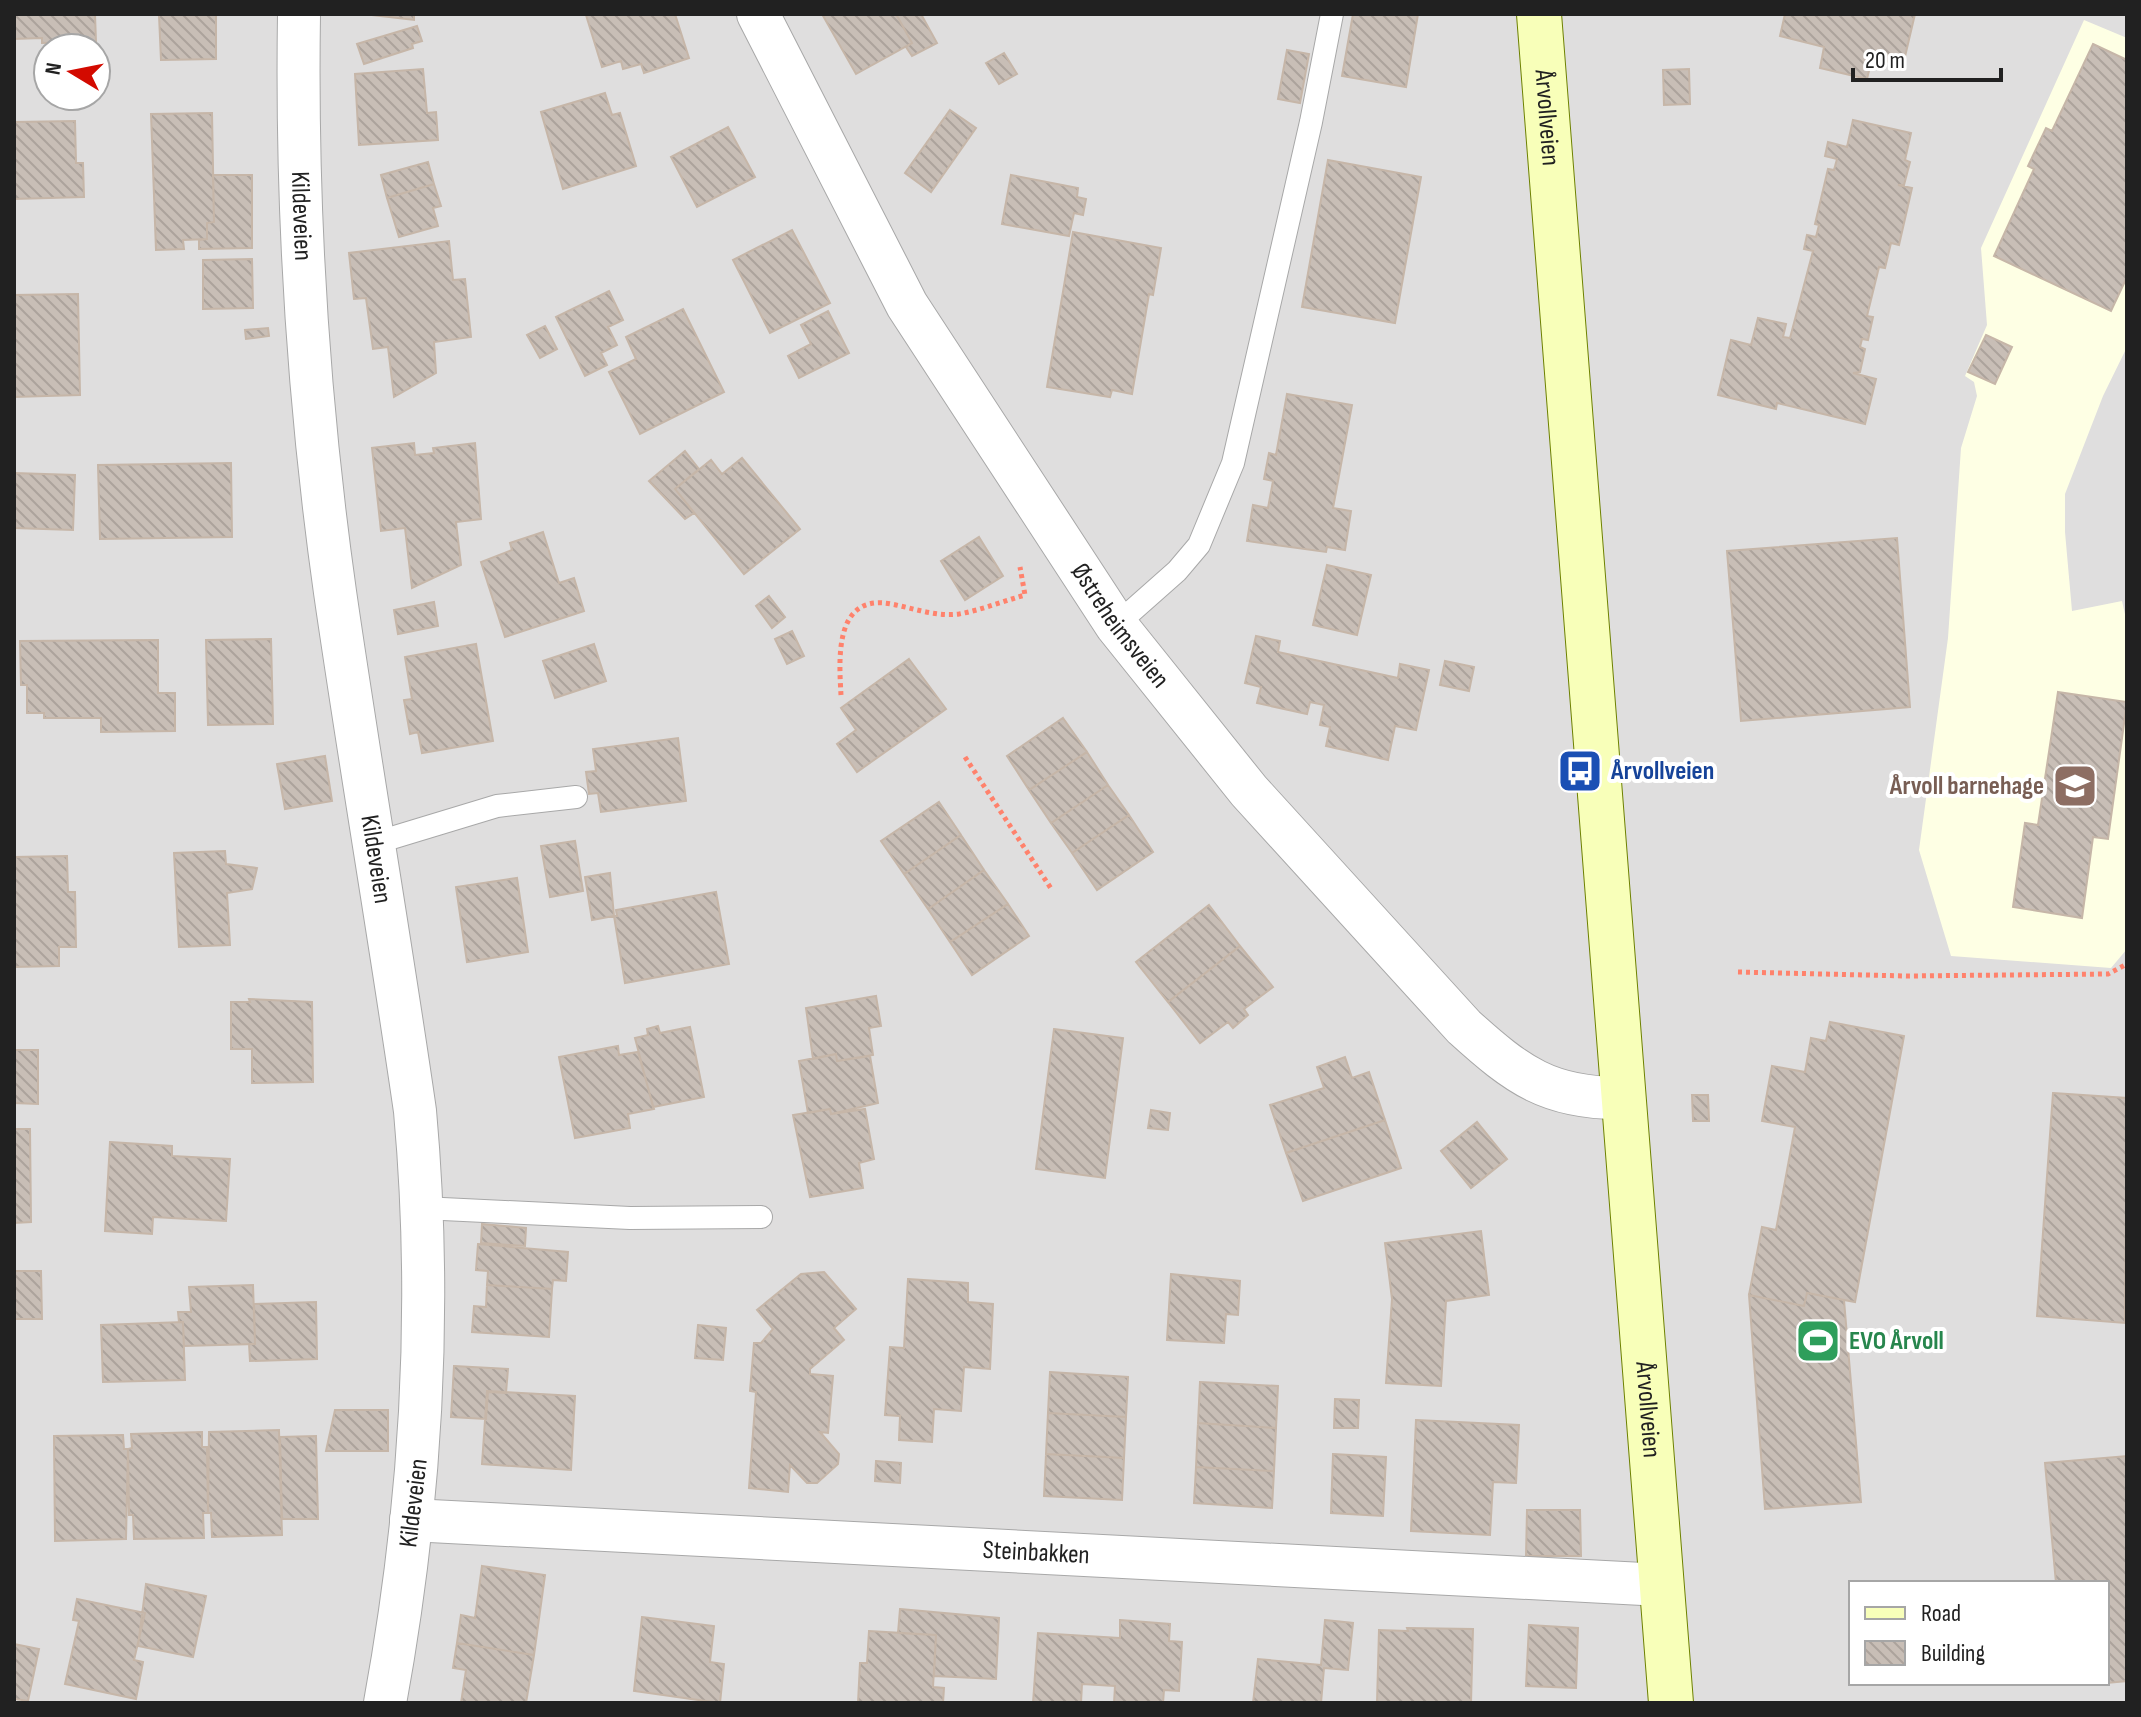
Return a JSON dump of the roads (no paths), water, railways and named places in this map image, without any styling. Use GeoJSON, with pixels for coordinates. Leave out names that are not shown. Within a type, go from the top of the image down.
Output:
{"type":"FeatureCollection","features":[{"type":"Feature","properties":{"kind":"street","name":"Kildeveien"},"geometry":{"type":"LineString","coordinates":[[299,14],[300,200],[312,378],[335,591],[415,1111],[422,1208],[421,1425],[385,1703]]}},
{"type":"Feature","properties":{"kind":"street","name":"Østreheimsveien"},"geometry":{"type":"LineString","coordinates":[[758,14],[907,305],[1116,625],[1249,791],[1464,1027],[1499,1059],[1559,1092],[1585,1099],[1623,1098]]}},
{"type":"Feature","properties":{"kind":"street","name":"Årvollveien"},"geometry":{"type":"LineString","coordinates":[[1539,14],[1671,1703]]}},
{"type":"Feature","properties":{"kind":"street","name":"Steinbakken"},"geometry":{"type":"LineString","coordinates":[[411,1520],[1662,1585]]}},
{"type":"Feature","properties":{"kind":"lane"},"geometry":{"type":"LineString","coordinates":[[1116,625],[1177,571],[1199,545],[1233,463],[1311,122],[1332,14]]}},
{"type":"Feature","properties":{"kind":"lane"},"geometry":{"type":"LineString","coordinates":[[375,843],[497,806],[576,797]]}},
{"type":"Feature","properties":{"kind":"lane"},"geometry":{"type":"LineString","coordinates":[[422,1208],[630,1218],[761,1217]]}},
{"type":"Feature","properties":{"kind":"place","name":"Årvollveien"},"geometry":{"type":"Point","coordinates":[1580,771]}},
{"type":"Feature","properties":{"kind":"place","name":"Årvoll barnehage"},"geometry":{"type":"Point","coordinates":[2075,786]}},
{"type":"Feature","properties":{"kind":"place","name":"EVO Årvoll"},"geometry":{"type":"Point","coordinates":[1818,1341]}}]}
